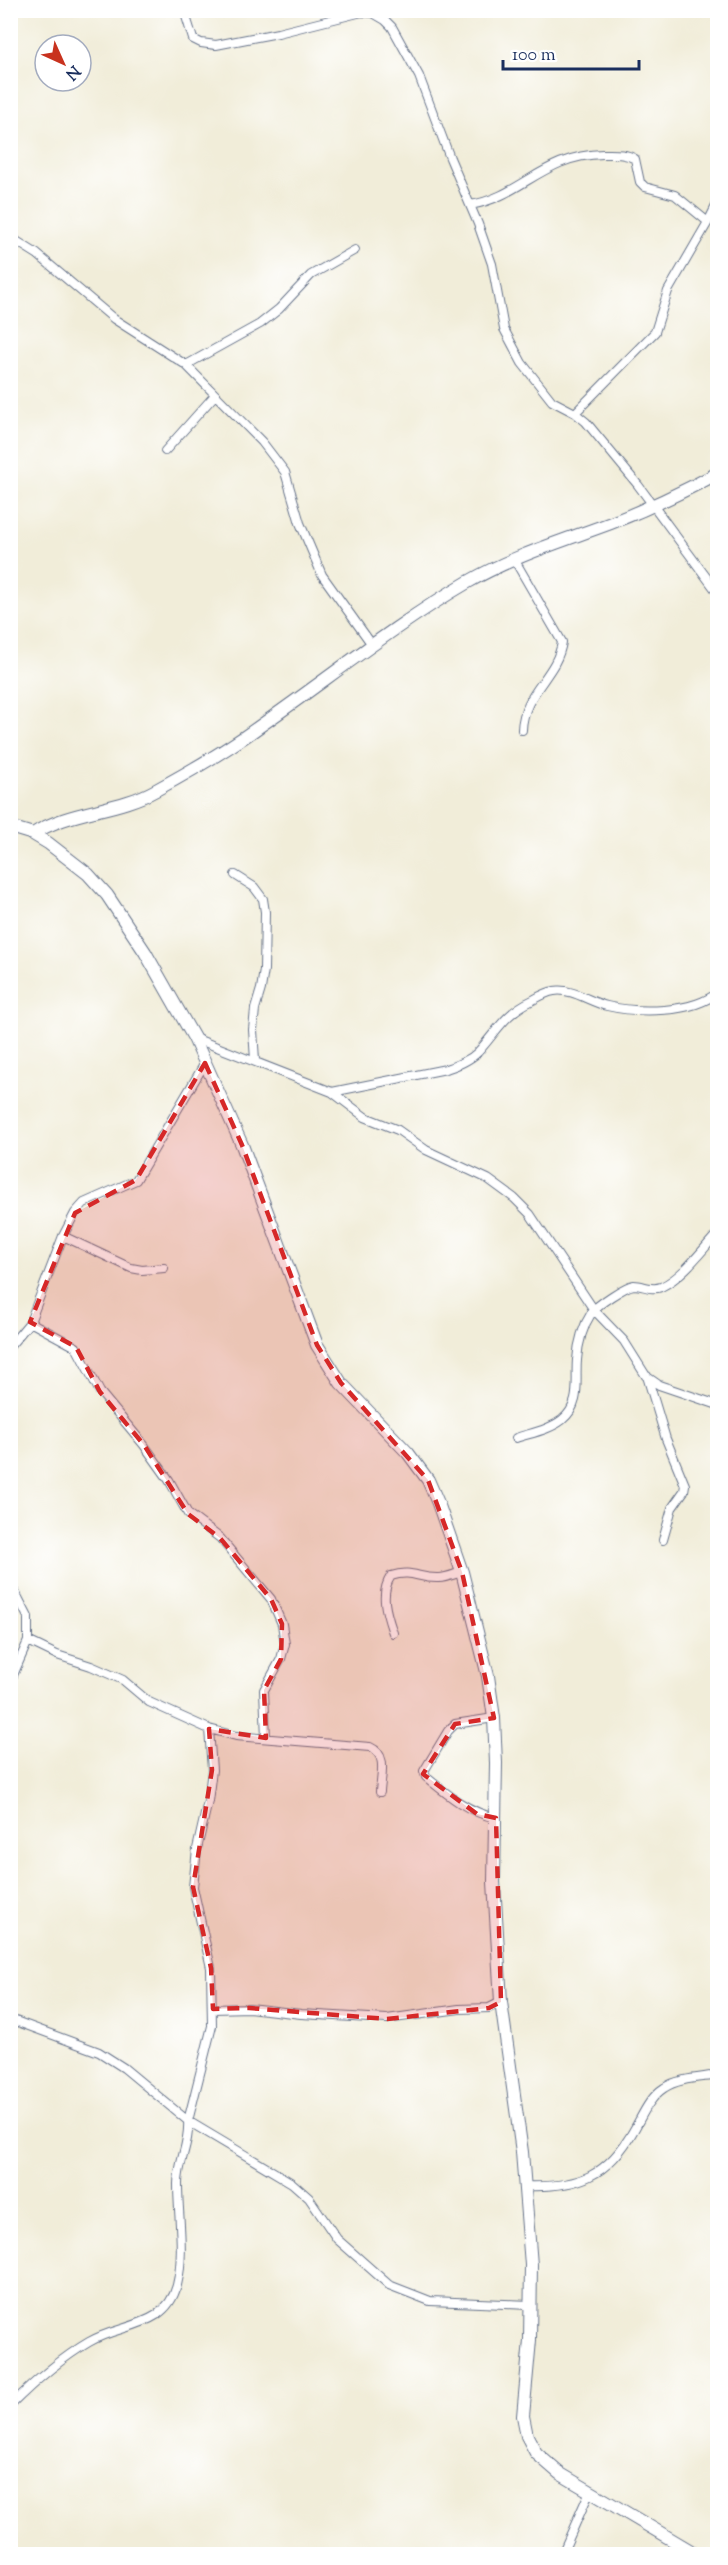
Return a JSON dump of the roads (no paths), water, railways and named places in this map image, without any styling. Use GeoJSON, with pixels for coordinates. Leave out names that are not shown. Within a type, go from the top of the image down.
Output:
{"type":"FeatureCollection","features":[{"type":"Feature","properties":{"kind":"main road"},"geometry":{"type":"LineString","coordinates":[[33,834],[49,824],[119,806],[153,792],[257,728],[468,582],[514,559],[651,505],[717,473]]}},
{"type":"Feature","properties":{"kind":"main road"},"geometry":{"type":"LineString","coordinates":[[10,827],[33,834],[70,858],[88,874],[107,896],[145,952],[194,1038],[242,1145],[317,1345],[341,1383],[408,1454],[428,1480],[462,1572],[488,1676],[494,1718],[495,1882],[501,2002],[525,2186],[531,2265],[530,2340],[523,2416],[527,2436],[536,2453],[548,2464],[696,2554]]}},
{"type":"Feature","properties":{"kind":"street"},"geometry":{"type":"LineString","coordinates":[[184,10],[193,39],[201,44],[216,45],[310,26],[362,12],[373,14],[385,20],[392,27],[419,76],[470,205],[492,264],[504,329],[522,363],[538,386],[552,400],[586,422],[717,593]]}},
{"type":"Feature","properties":{"kind":"street"},"geometry":{"type":"LineString","coordinates":[[470,205],[485,203],[557,162],[592,154],[613,154],[630,156],[635,159],[640,182],[645,187],[675,195],[708,222]]}},
{"type":"Feature","properties":{"kind":"street"},"geometry":{"type":"LineString","coordinates":[[575,413],[655,332],[668,291],[717,202]]}},
{"type":"Feature","properties":{"kind":"street"},"geometry":{"type":"LineString","coordinates":[[10,237],[37,254],[114,320],[186,365],[262,442],[285,472],[300,523],[322,575],[373,646]]}},
{"type":"Feature","properties":{"kind":"street"},"geometry":{"type":"LineString","coordinates":[[186,365],[260,324],[279,309],[311,275],[355,250]]}},
{"type":"Feature","properties":{"kind":"street"},"geometry":{"type":"LineString","coordinates":[[165,451],[215,395]]}},
{"type":"Feature","properties":{"kind":"street"},"geometry":{"type":"LineString","coordinates":[[514,559],[562,642],[561,653],[528,702],[522,716],[522,730]]}},
{"type":"Feature","properties":{"kind":"street"},"geometry":{"type":"LineString","coordinates":[[235,875],[254,887],[263,899],[265,912],[264,970],[255,1009],[253,1030],[255,1060]]}},
{"type":"Feature","properties":{"kind":"street"},"geometry":{"type":"LineString","coordinates":[[332,1092],[446,1069],[464,1062],[477,1052],[508,1015],[520,1006],[551,991],[561,990],[606,1006],[647,1010],[698,1004],[717,992]]}},
{"type":"Feature","properties":{"kind":"street"},"geometry":{"type":"LineString","coordinates":[[194,1038],[332,1092],[365,1117],[398,1130],[426,1150],[488,1179],[514,1198],[530,1214],[594,1310],[624,1341],[646,1376],[666,1439],[685,1485],[684,1491],[672,1508],[663,1540]]}},
{"type":"Feature","properties":{"kind":"street"},"geometry":{"type":"LineString","coordinates":[[10,1346],[30,1322],[63,1236],[75,1213],[84,1203],[136,1179],[205,1064]]}},
{"type":"Feature","properties":{"kind":"street"},"geometry":{"type":"LineString","coordinates":[[516,1438],[547,1429],[564,1419],[574,1404],[582,1332],[594,1310],[625,1287],[633,1285],[652,1289],[661,1287],[696,1257],[717,1233]]}},
{"type":"Feature","properties":{"kind":"street"},"geometry":{"type":"LineString","coordinates":[[63,1236],[131,1268],[142,1270],[164,1268]]}},
{"type":"Feature","properties":{"kind":"street"},"geometry":{"type":"LineString","coordinates":[[30,1322],[76,1347],[100,1392],[144,1445],[169,1480],[188,1514],[220,1538],[271,1599],[282,1624],[285,1644],[279,1665],[264,1690],[266,1738]]}},
{"type":"Feature","properties":{"kind":"street"},"geometry":{"type":"LineString","coordinates":[[646,1376],[659,1385],[717,1405]]}},
{"type":"Feature","properties":{"kind":"street"},"geometry":{"type":"LineString","coordinates":[[393,1633],[386,1612],[385,1598],[386,1586],[391,1576],[412,1572],[424,1577],[441,1578],[462,1572]]}},
{"type":"Feature","properties":{"kind":"street"},"geometry":{"type":"LineString","coordinates":[[10,1582],[28,1617],[28,1641],[10,1682]]}},
{"type":"Feature","properties":{"kind":"street"},"geometry":{"type":"LineString","coordinates":[[28,1641],[57,1655],[123,1680],[149,1702],[209,1729],[236,1736],[370,1747],[378,1750],[383,1758],[380,1792]]}},
{"type":"Feature","properties":{"kind":"street"},"geometry":{"type":"LineString","coordinates":[[494,1718],[455,1724],[448,1731],[424,1771],[426,1777],[477,1814],[496,1818]]}},
{"type":"Feature","properties":{"kind":"street"},"geometry":{"type":"LineString","coordinates":[[10,2406],[60,2362],[91,2341],[156,2316],[166,2306],[177,2286],[180,2253],[178,2176],[189,2136],[188,2121],[212,2026],[213,2009],[211,1968],[193,1887],[197,1849],[208,1802],[212,1770],[209,1729]]}},
{"type":"Feature","properties":{"kind":"street"},"geometry":{"type":"LineString","coordinates":[[213,2009],[249,2008],[300,2014],[387,2019],[459,2008],[489,2008],[501,2002]]}},
{"type":"Feature","properties":{"kind":"street"},"geometry":{"type":"LineString","coordinates":[[10,2019],[99,2052],[124,2068],[188,2121],[292,2183],[309,2198],[337,2239],[389,2285],[430,2301],[530,2305]]}},
{"type":"Feature","properties":{"kind":"street"},"geometry":{"type":"LineString","coordinates":[[525,2186],[572,2185],[591,2177],[628,2140],[645,2109],[663,2088],[679,2082],[717,2075]]}},
{"type":"Feature","properties":{"kind":"street"},"geometry":{"type":"LineString","coordinates":[[562,2554],[590,2491]]}}]}
